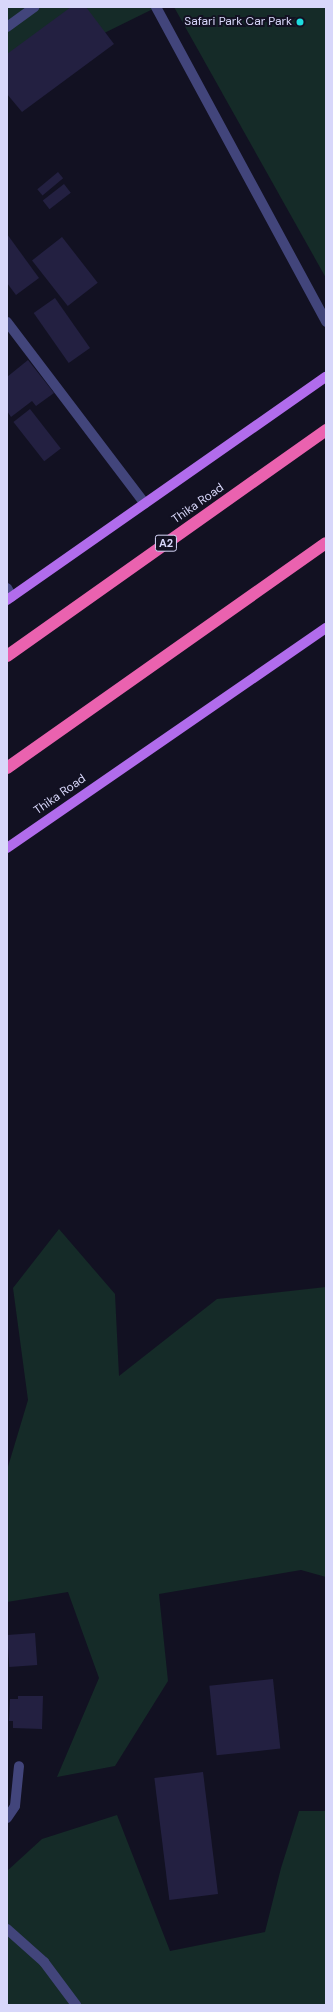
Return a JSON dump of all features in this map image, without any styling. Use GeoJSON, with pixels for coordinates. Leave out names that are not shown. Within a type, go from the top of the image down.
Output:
{"type":"FeatureCollection","features":[{"type":"Feature","properties":{"kind":"highway","name":"Thika Road"},"geometry":{"type":"LineString","coordinates":[[7,656],[326,430]]}},
{"type":"Feature","properties":{"kind":"highway"},"geometry":{"type":"LineString","coordinates":[[7,768],[326,543]]}},
{"type":"Feature","properties":{"kind":"main road"},"geometry":{"type":"LineString","coordinates":[[9,595],[145,504],[326,377]]}},
{"type":"Feature","properties":{"kind":"main road","name":"Thika Road"},"geometry":{"type":"LineString","coordinates":[[7,848],[326,628]]}},
{"type":"Feature","properties":{"kind":"street"},"geometry":{"type":"LineString","coordinates":[[7,27],[35,7]]}},
{"type":"Feature","properties":{"kind":"street"},"geometry":{"type":"LineString","coordinates":[[156,7],[324,315]]}},
{"type":"Feature","properties":{"kind":"street"},"geometry":{"type":"LineString","coordinates":[[7,322],[145,504]]}},
{"type":"Feature","properties":{"kind":"street"},"geometry":{"type":"LineString","coordinates":[[7,1818],[15,1806],[19,1766]]}},
{"type":"Feature","properties":{"kind":"street"},"geometry":{"type":"LineString","coordinates":[[7,1930],[44,1962],[76,2005]]}},
{"type":"Feature","properties":{"kind":"green space"},"geometry":{"type":"Polygon","coordinates":[[[7,7],[157,7],[7,81],[7,7]]]}},
{"type":"Feature","properties":{"kind":"green space"},"geometry":{"type":"Polygon","coordinates":[[[174,7],[326,7],[326,278],[174,7]]]}},
{"type":"Feature","properties":{"kind":"green space"},"geometry":{"type":"Polygon","coordinates":[[[59,1229],[115,1294],[119,1376],[217,1299],[326,1287],[326,1577],[301,1570],[159,1594],[168,1681],[115,1766],[57,1777],[99,1678],[68,1592],[7,1602],[7,1470],[28,1400],[13,1288],[59,1229]]]}},
{"type":"Feature","properties":{"kind":"green space"},"geometry":{"type":"Polygon","coordinates":[[[299,1811],[326,1811],[326,2005],[7,2005],[7,1871],[42,1839],[117,1815],[170,1951],[265,1932],[281,1868],[299,1811]]]}},
{"type":"Feature","properties":{"kind":"building"},"geometry":{"type":"Polygon","coordinates":[[[71,7],[86,7],[114,44],[22,112],[7,94],[7,54],[71,7]]]}},
{"type":"Feature","properties":{"kind":"building"},"geometry":{"type":"Polygon","coordinates":[[[58,172],[63,178],[42,195],[37,189],[58,172]]]}},
{"type":"Feature","properties":{"kind":"building"},"geometry":{"type":"Polygon","coordinates":[[[64,184],[71,193],[49,209],[43,201],[64,184]]]}},
{"type":"Feature","properties":{"kind":"building"},"geometry":{"type":"Polygon","coordinates":[[[7,234],[39,278],[16,295],[7,283],[7,234]]]}},
{"type":"Feature","properties":{"kind":"building"},"geometry":{"type":"Polygon","coordinates":[[[62,237],[98,283],[68,306],[32,260],[62,237]]]}},
{"type":"Feature","properties":{"kind":"building"},"geometry":{"type":"Polygon","coordinates":[[[55,298],[90,348],[69,363],[34,313],[55,298]]]}},
{"type":"Feature","properties":{"kind":"building"},"geometry":{"type":"Polygon","coordinates":[[[28,360],[54,393],[36,406],[32,401],[11,417],[7,411],[7,377],[28,360]]]}},
{"type":"Feature","properties":{"kind":"building"},"geometry":{"type":"Polygon","coordinates":[[[30,409],[61,448],[44,461],[13,422],[30,409]]]}},
{"type":"Feature","properties":{"kind":"building"},"geometry":{"type":"Polygon","coordinates":[[[35,1633],[37,1665],[9,1667],[7,1635],[35,1633]]]}},
{"type":"Feature","properties":{"kind":"building"},"geometry":{"type":"Polygon","coordinates":[[[273,1679],[280,1749],[217,1755],[209,1686],[273,1679]]]}},
{"type":"Feature","properties":{"kind":"building"},"geometry":{"type":"Polygon","coordinates":[[[18,1696],[43,1696],[42,1729],[13,1728],[13,1721],[9,1721],[10,1699],[18,1699],[18,1696]]]}},
{"type":"Feature","properties":{"kind":"building"},"geometry":{"type":"Polygon","coordinates":[[[203,1772],[218,1894],[169,1900],[154,1778],[203,1772]]]}},
{"type":"Feature","properties":{"kind":"place","name":"Safari Park Car Park"},"geometry":{"type":"Point","coordinates":[300,22]}}]}
